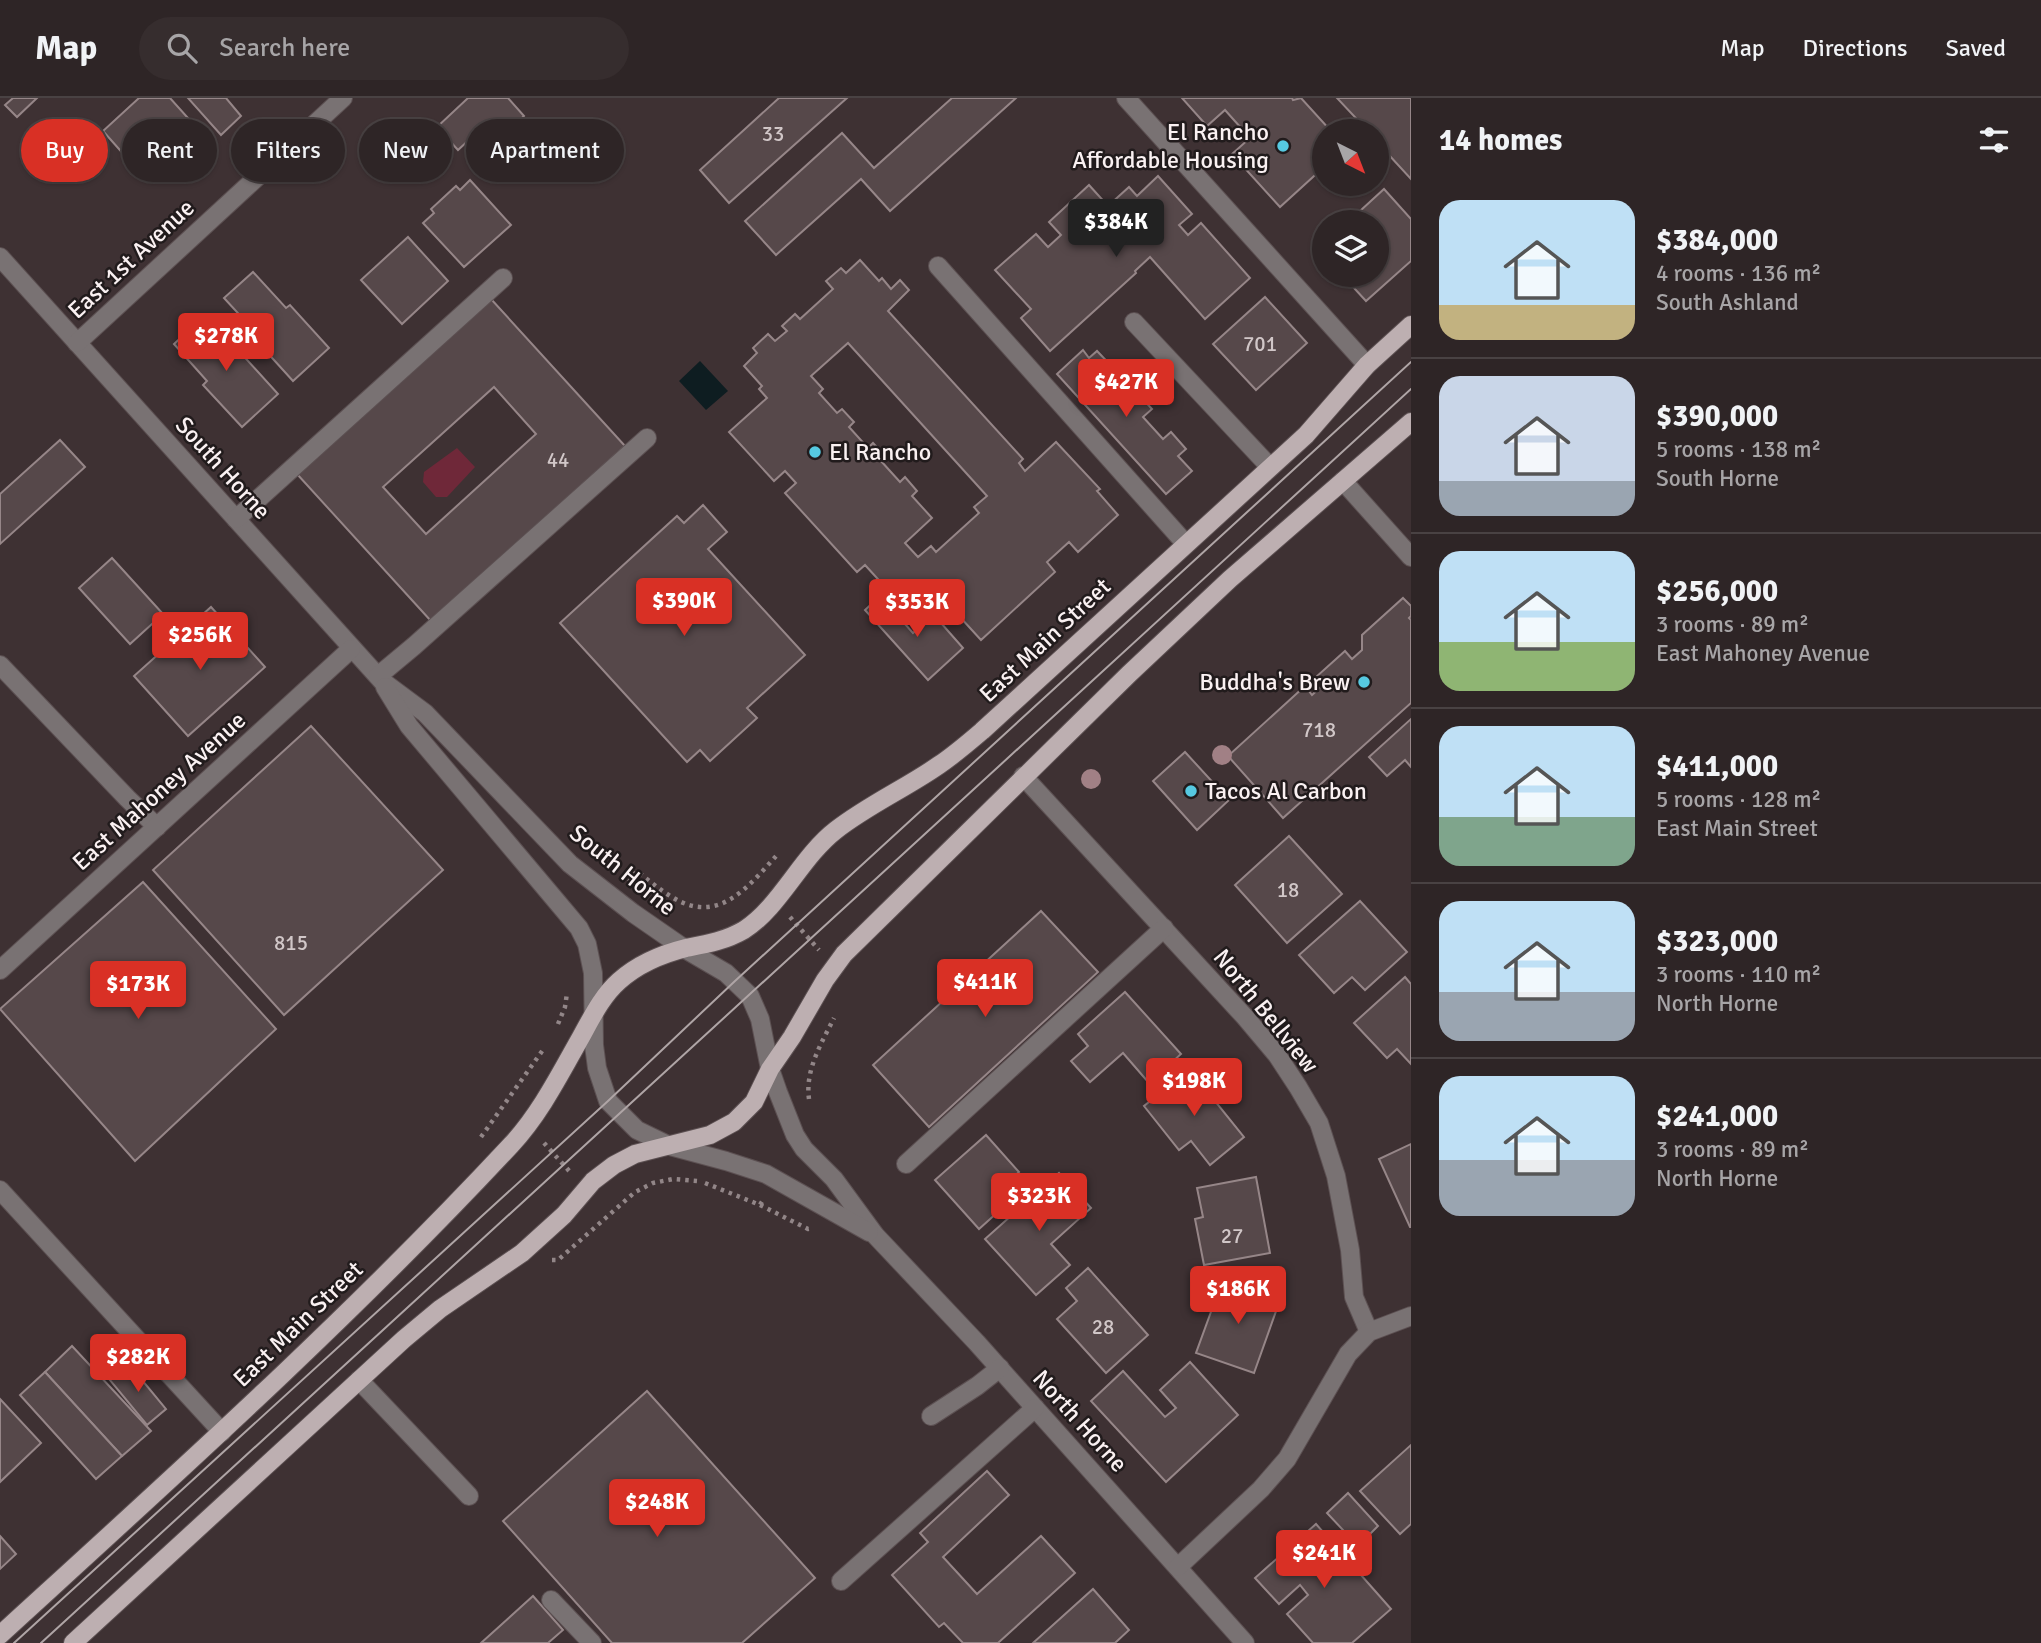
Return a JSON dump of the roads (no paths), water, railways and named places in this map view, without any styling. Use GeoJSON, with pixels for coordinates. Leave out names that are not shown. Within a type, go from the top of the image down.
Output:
{"type":"FeatureCollection","features":[{"type":"Feature","properties":{"kind":"main road","name":"East Main Street"},"geometry":{"type":"LineString","coordinates":[[685,949],[719,942],[747,928],[765,912],[796,872],[835,831],[862,810],[931,771],[955,753],[1306,435],[1367,365],[1411,325]]}},
{"type":"Feature","properties":{"kind":"main road"},"geometry":{"type":"LineString","coordinates":[[73,1643],[440,1309],[522,1253],[564,1215],[593,1181],[614,1165],[635,1154],[710,1135],[734,1122],[754,1102],[770,1069],[844,954],[1023,776],[1230,579],[1411,422]]}},
{"type":"Feature","properties":{"kind":"main road"},"geometry":{"type":"LineString","coordinates":[[593,1016],[602,999],[638,967],[659,956],[685,949]]}},
{"type":"Feature","properties":{"kind":"main road","name":"East Main Street"},"geometry":{"type":"LineString","coordinates":[[0,1635],[222,1432],[454,1206],[515,1140],[551,1091],[593,1016]]}},
{"type":"Feature","properties":{"kind":"street","name":"East 1st Avenue"},"geometry":{"type":"LineString","coordinates":[[77,343],[343,98]]}},
{"type":"Feature","properties":{"kind":"street"},"geometry":{"type":"LineString","coordinates":[[1126,98],[1367,365]]}},
{"type":"Feature","properties":{"kind":"street","name":"South Horne"},"geometry":{"type":"LineString","coordinates":[[0,257],[351,649],[380,678],[425,713],[570,864],[685,949]]}},
{"type":"Feature","properties":{"kind":"street"},"geometry":{"type":"LineString","coordinates":[[938,266],[1185,543]]}},
{"type":"Feature","properties":{"kind":"street"},"geometry":{"type":"LineString","coordinates":[[236,519],[503,278]]}},
{"type":"Feature","properties":{"kind":"street"},"geometry":{"type":"LineString","coordinates":[[1134,322],[1270,467]]}},
{"type":"Feature","properties":{"kind":"street"},"geometry":{"type":"LineString","coordinates":[[380,678],[647,438]]}},
{"type":"Feature","properties":{"kind":"street"},"geometry":{"type":"LineString","coordinates":[[1343,481],[1411,557]]}},
{"type":"Feature","properties":{"kind":"street","name":"East Mahoney Avenue"},"geometry":{"type":"LineString","coordinates":[[0,970],[351,649]]}},
{"type":"Feature","properties":{"kind":"street"},"geometry":{"type":"LineString","coordinates":[[0,665],[157,827]]}},
{"type":"Feature","properties":{"kind":"street","name":"South Horne"},"geometry":{"type":"LineString","coordinates":[[380,678],[409,726],[579,928],[587,944],[593,973],[593,1016]]}},
{"type":"Feature","properties":{"kind":"street","name":"North Bellview"},"geometry":{"type":"LineString","coordinates":[[1023,776],[1277,1055],[1298,1087],[1319,1124],[1336,1176],[1350,1250],[1354,1297],[1369,1332]]}},
{"type":"Feature","properties":{"kind":"street"},"geometry":{"type":"LineString","coordinates":[[906,1164],[1164,928]]}},
{"type":"Feature","properties":{"kind":"street"},"geometry":{"type":"LineString","coordinates":[[685,949],[726,973],[750,996],[760,1019],[770,1069]]}},
{"type":"Feature","properties":{"kind":"street"},"geometry":{"type":"LineString","coordinates":[[593,1016],[597,1068],[608,1101],[637,1130],[670,1146]]}},
{"type":"Feature","properties":{"kind":"street","name":"North Horne"},"geometry":{"type":"LineString","coordinates":[[770,1069],[795,1135],[804,1149],[834,1179],[876,1236],[1000,1368],[1245,1643]]}},
{"type":"Feature","properties":{"kind":"street","name":"North Horne"},"geometry":{"type":"LineString","coordinates":[[670,1146],[766,1174],[876,1236]]}},
{"type":"Feature","properties":{"kind":"street"},"geometry":{"type":"LineString","coordinates":[[0,1190],[222,1432]]}},
{"type":"Feature","properties":{"kind":"street"},"geometry":{"type":"LineString","coordinates":[[1178,1567],[1261,1489],[1287,1459],[1348,1353],[1369,1332],[1411,1316]]}},
{"type":"Feature","properties":{"kind":"street"},"geometry":{"type":"LineString","coordinates":[[931,1416],[1000,1368]]}},
{"type":"Feature","properties":{"kind":"street"},"geometry":{"type":"LineString","coordinates":[[359,1380],[469,1496]]}},
{"type":"Feature","properties":{"kind":"street"},"geometry":{"type":"LineString","coordinates":[[841,1581],[1035,1408]]}},
{"type":"Feature","properties":{"kind":"street"},"geometry":{"type":"LineString","coordinates":[[551,1600],[592,1643]]}},
{"type":"Feature","properties":{"kind":"tram line"},"geometry":{"type":"LineString","coordinates":[[14,1643],[1411,362]]}},
{"type":"Feature","properties":{"kind":"tram line"},"geometry":{"type":"LineString","coordinates":[[41,1643],[1411,389]]}},
{"type":"Feature","properties":{"kind":"place","name":"El Rancho Affordable Housing"},"geometry":{"type":"Point","coordinates":[1283,146]}},
{"type":"Feature","properties":{"kind":"place","name":"El Rancho"},"geometry":{"type":"Point","coordinates":[815,452]}},
{"type":"Feature","properties":{"kind":"place","name":"Buddha's Brew"},"geometry":{"type":"Point","coordinates":[1364,682]}},
{"type":"Feature","properties":{"kind":"place","name":"Tacos Al Carbon"},"geometry":{"type":"Point","coordinates":[1191,791]}}]}
